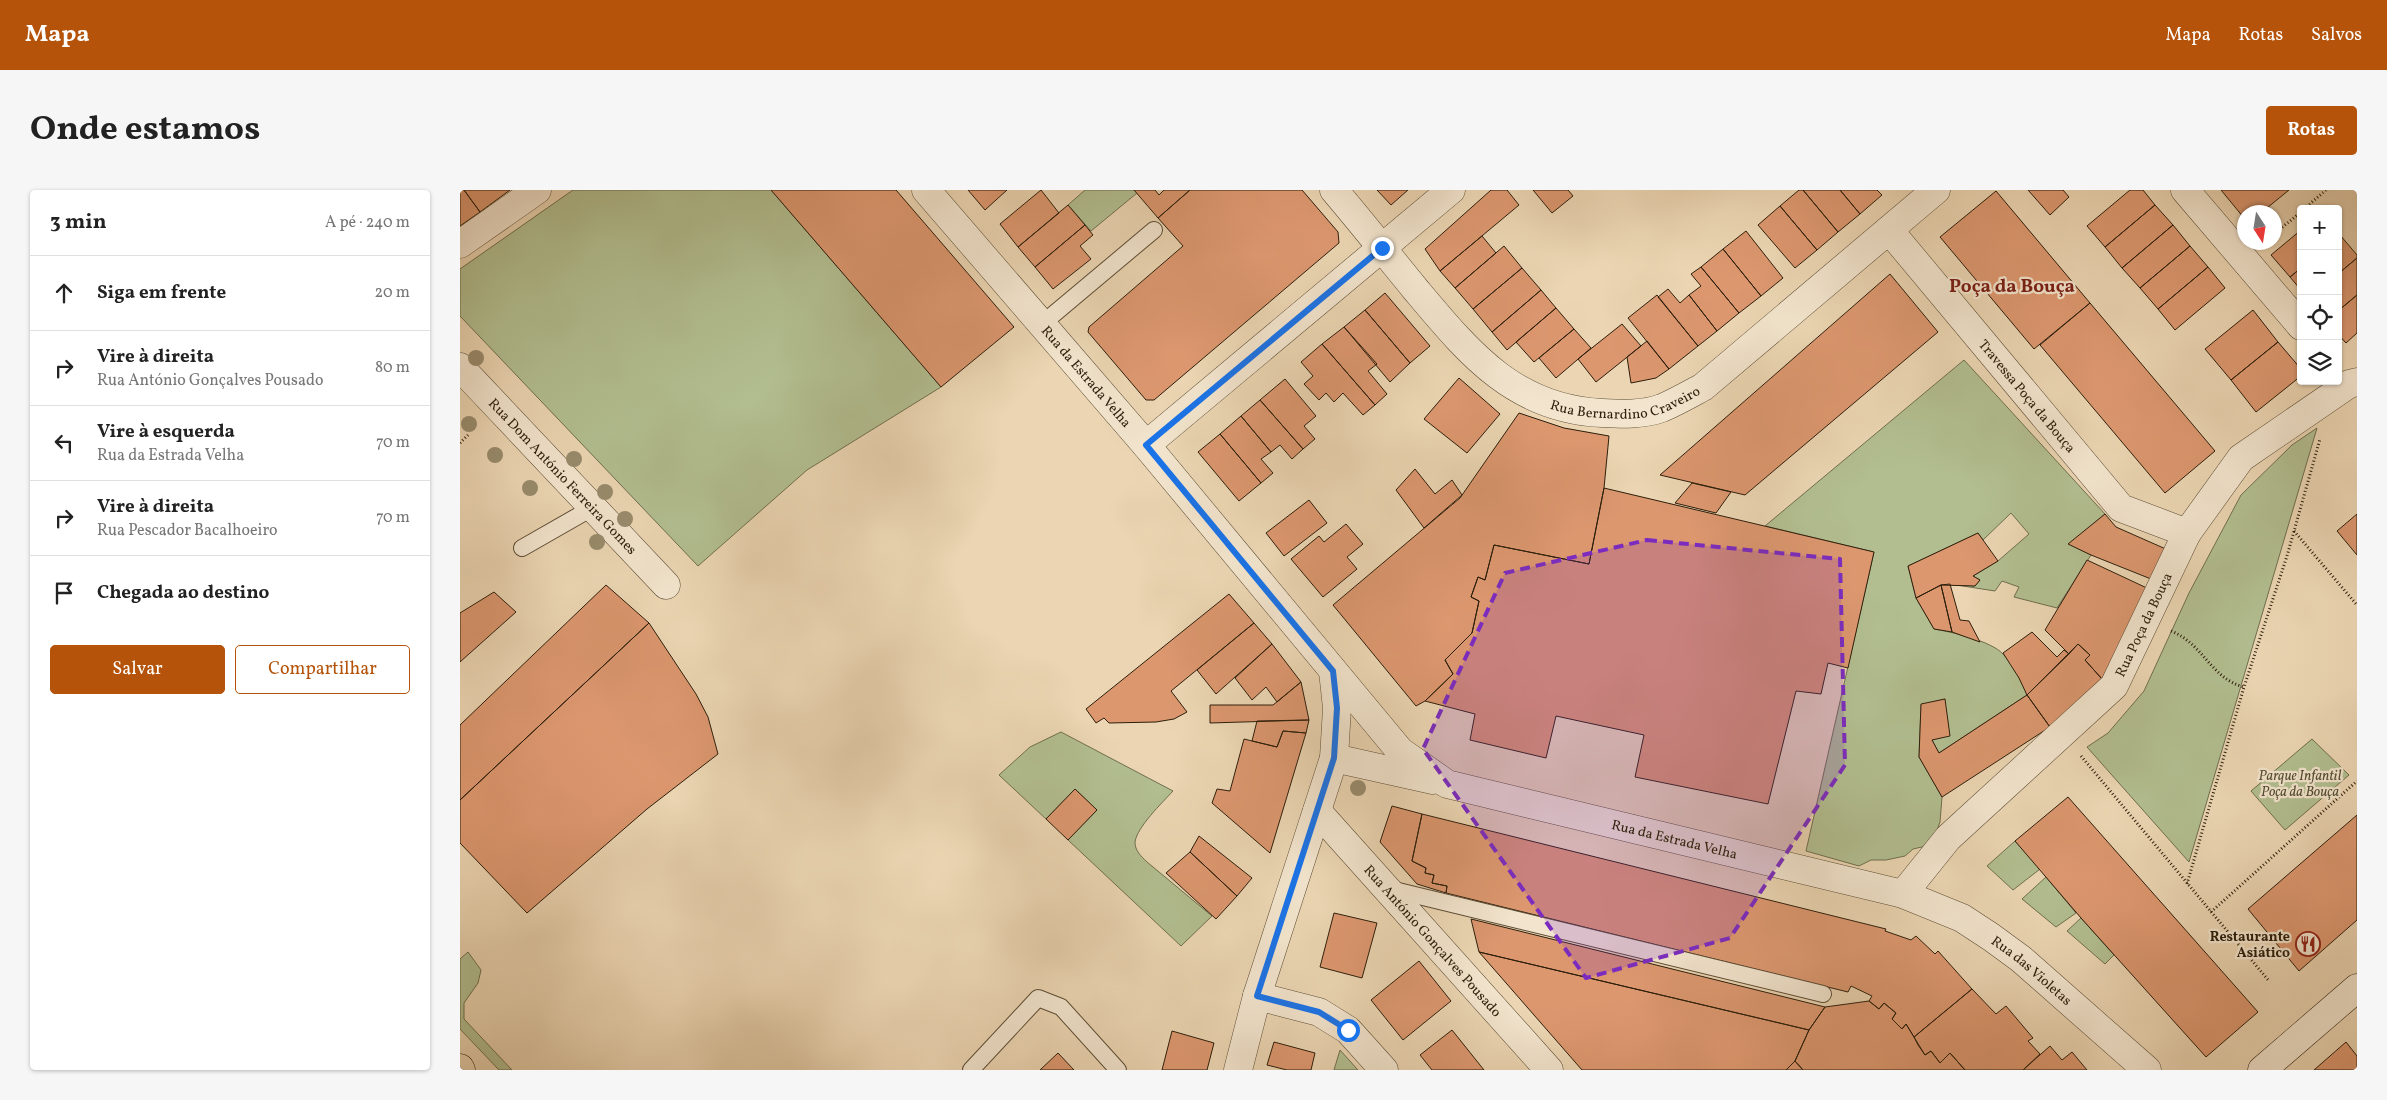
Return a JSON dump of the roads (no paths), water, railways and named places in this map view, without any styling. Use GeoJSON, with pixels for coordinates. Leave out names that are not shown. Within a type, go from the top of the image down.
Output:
{"type":"FeatureCollection","features":[{"type":"Feature","properties":{"kind":"street"},"geometry":{"type":"LineString","coordinates":[[460,244],[537,190]]}},
{"type":"Feature","properties":{"kind":"street","name":"Rua da Estrada Velha"},"geometry":{"type":"LineString","coordinates":[[926,190],[1146,445],[1400,751],[1447,784]]}},
{"type":"Feature","properties":{"kind":"street","name":"Rua Bernardino Craveiro"},"geometry":{"type":"LineString","coordinates":[[1334,190],[1464,347],[1492,372],[1525,394],[1559,408],[1589,413],[1626,414],[1662,408],[1703,387],[1936,190]]}},
{"type":"Feature","properties":{"kind":"street"},"geometry":{"type":"LineString","coordinates":[[1146,445],[1451,190]]}},
{"type":"Feature","properties":{"kind":"street"},"geometry":{"type":"LineString","coordinates":[[2185,190],[2297,321]]}},
{"type":"Feature","properties":{"kind":"street","name":"Travessa Poça da Bouça"},"geometry":{"type":"LineString","coordinates":[[1889,230],[2121,508],[2187,532]]}},
{"type":"Feature","properties":{"kind":"street","name":"Rua Dom António Ferreira Gomes"},"geometry":{"type":"LineString","coordinates":[[460,367],[666,585]]}},
{"type":"Feature","properties":{"kind":"street","name":"Rua Poça da Bouça"},"geometry":{"type":"LineString","coordinates":[[1903,894],[1948,838],[2114,686],[2187,532],[2241,458],[2350,382]]}},
{"type":"Feature","properties":{"kind":"street"},"geometry":{"type":"LineString","coordinates":[[1238,1070],[1257,996],[1334,758],[1337,708],[1333,671]]}},
{"type":"Feature","properties":{"kind":"street","name":"Rua da Estrada Velha"},"geometry":{"type":"LineString","coordinates":[[1334,758],[1903,894]]}},
{"type":"Feature","properties":{"kind":"street","name":"Rua António Gonçalves Pousado"},"geometry":{"type":"LineString","coordinates":[[1317,811],[1549,1070]]}},
{"type":"Feature","properties":{"kind":"street","name":"Rua das Violetas"},"geometry":{"type":"LineString","coordinates":[[1903,894],[1962,918],[1991,937],[2021,959],[2148,1070]]}},
{"type":"Feature","properties":{"kind":"street"},"geometry":{"type":"LineString","coordinates":[[2262,1070],[2357,988]]}},
{"type":"Feature","properties":{"kind":"street"},"geometry":{"type":"LineString","coordinates":[[1257,996],[1319,1012],[1348,1030],[1384,1070]]}},
{"type":"Feature","properties":{"kind":"lane"},"geometry":{"type":"LineString","coordinates":[[1042,324],[1154,230]]}},
{"type":"Feature","properties":{"kind":"lane"},"geometry":{"type":"LineString","coordinates":[[522,548],[592,508]]}},
{"type":"Feature","properties":{"kind":"lane"},"geometry":{"type":"LineString","coordinates":[[1386,888],[1823,994]]}},
{"type":"Feature","properties":{"kind":"lane"},"geometry":{"type":"LineString","coordinates":[[971,1070],[1038,998],[1061,1007],[1118,1070]]}},
{"type":"Feature","properties":{"kind":"place","name":"Restaurante Asiático"},"geometry":{"type":"Point","coordinates":[2308,944]}},
{"type":"Feature","properties":{"kind":"district","name":"Poça da Bouça"},"geometry":{"type":"Point","coordinates":[2012,285]}},
{"type":"Feature","properties":{"kind":"park label","name":"Parque Infantil Poça da Bouça"},"geometry":{"type":"Point","coordinates":[2300,784]}}]}
